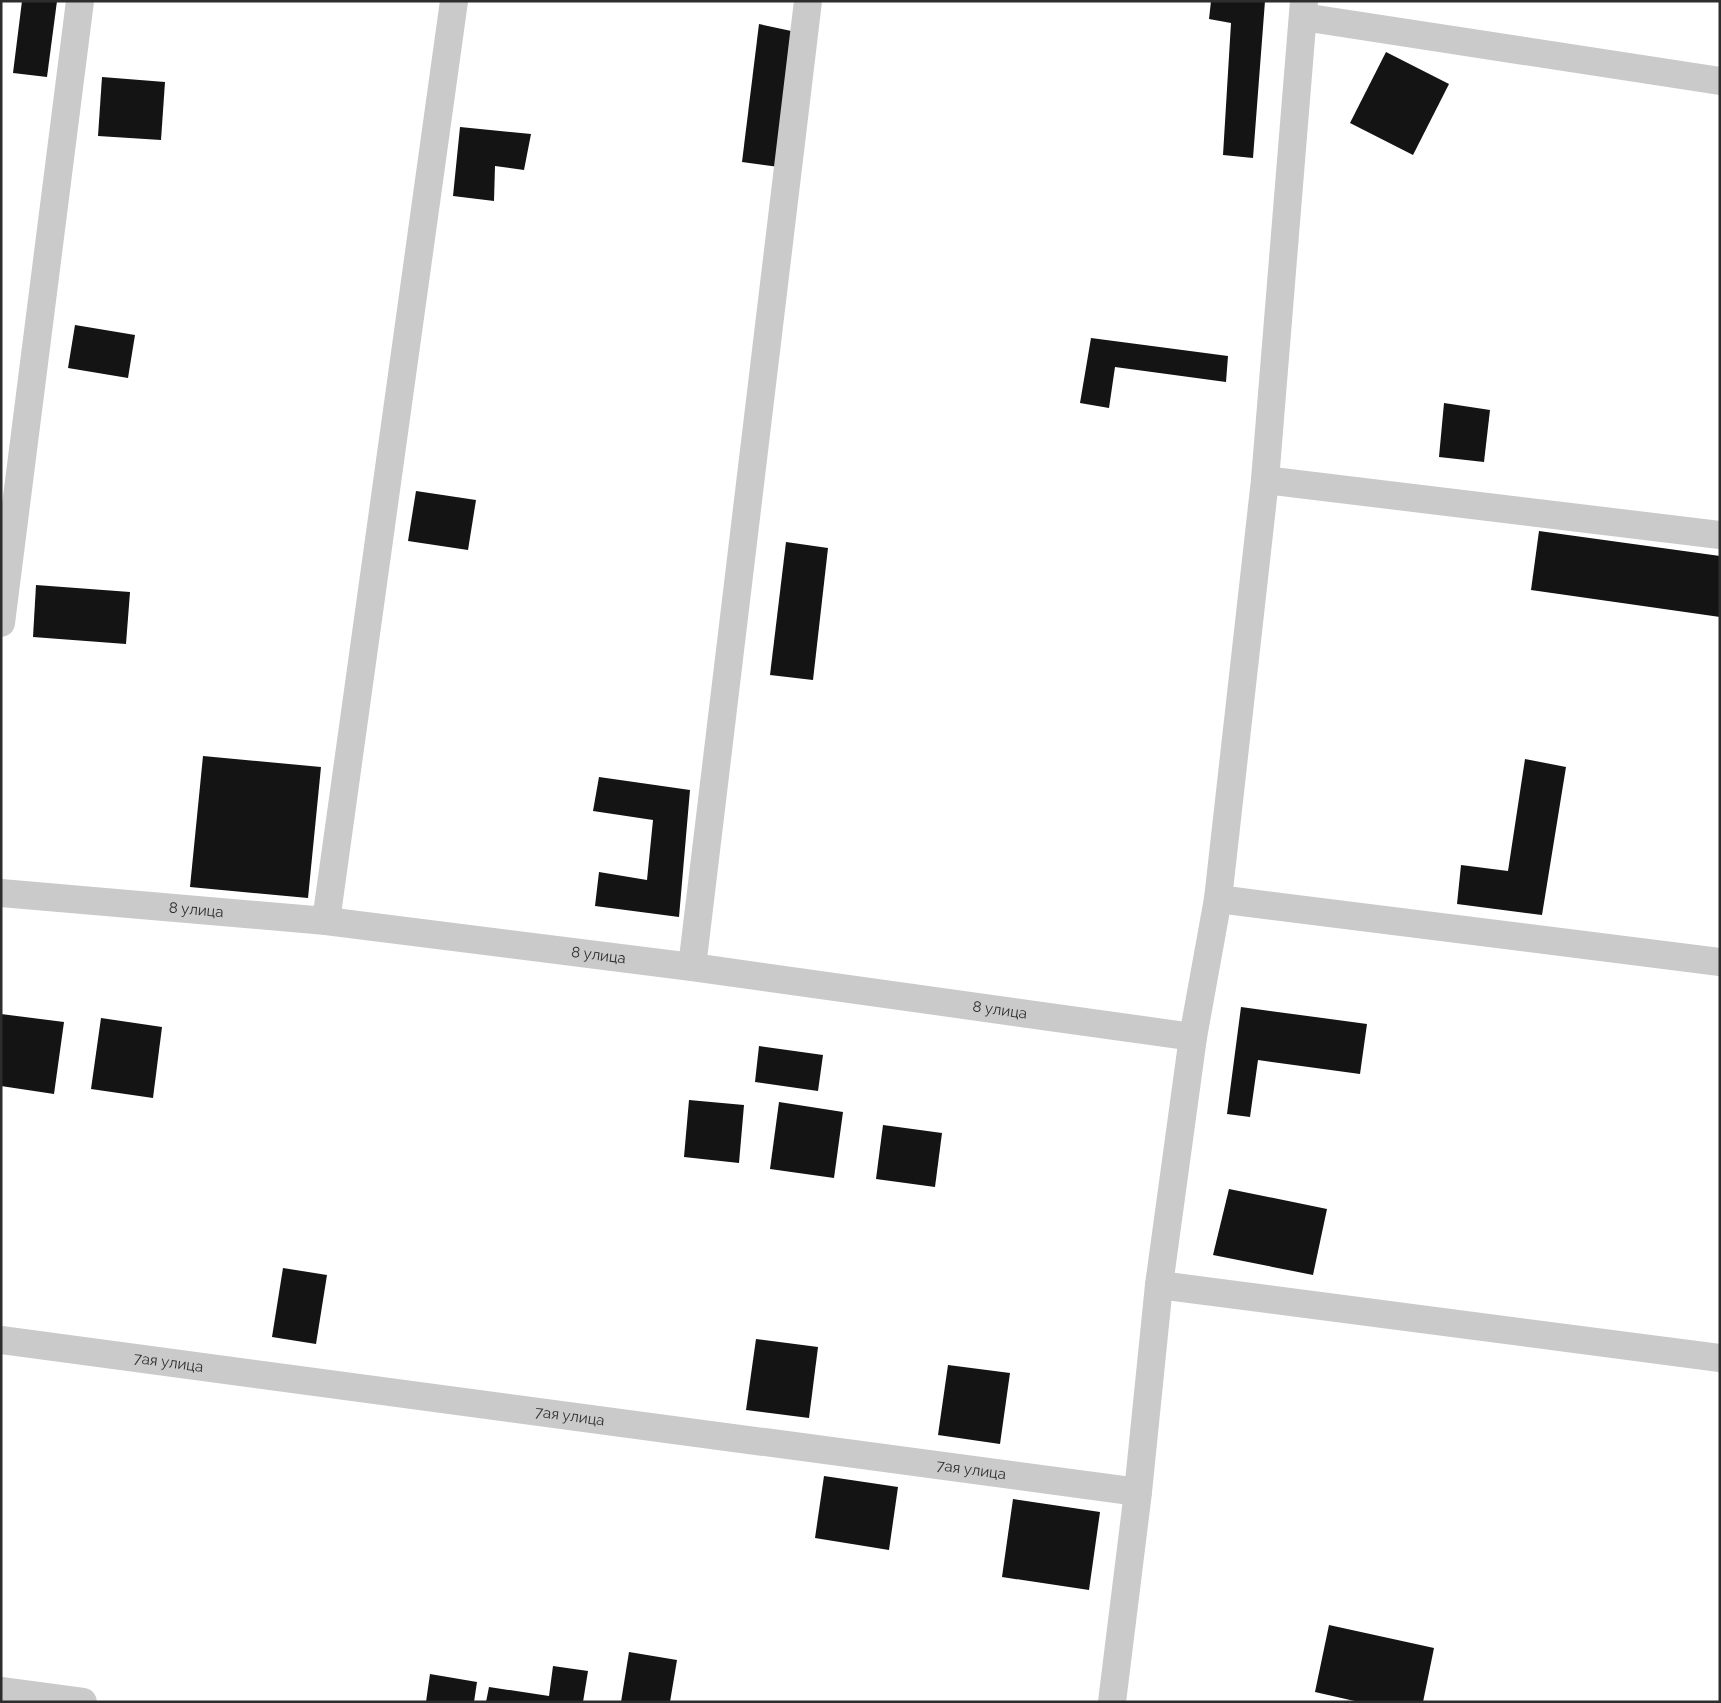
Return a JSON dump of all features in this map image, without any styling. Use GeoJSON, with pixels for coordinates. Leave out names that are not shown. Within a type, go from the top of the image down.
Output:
{"type":"FeatureCollection","features":[{"type":"Feature","properties":{"kind":"street"},"geometry":{"type":"LineString","coordinates":[[1,624],[80,1]]}},
{"type":"Feature","properties":{"kind":"street"},"geometry":{"type":"LineString","coordinates":[[326,920],[454,1]]}},
{"type":"Feature","properties":{"kind":"street"},"geometry":{"type":"LineString","coordinates":[[692,967],[808,1]]}},
{"type":"Feature","properties":{"kind":"street"},"geometry":{"type":"LineString","coordinates":[[1119,1701],[1159,1285],[1193,1037],[1218,899],[1265,480],[1303,9],[1720,81]]}},
{"type":"Feature","properties":{"kind":"street"},"geometry":{"type":"LineString","coordinates":[[1265,480],[1720,535]]}},
{"type":"Feature","properties":{"kind":"street","name":"8 улица"},"geometry":{"type":"LineString","coordinates":[[1,893],[326,920],[692,967],[1193,1037]]}},
{"type":"Feature","properties":{"kind":"street"},"geometry":{"type":"LineString","coordinates":[[1218,899],[1720,962]]}},
{"type":"Feature","properties":{"kind":"street"},"geometry":{"type":"LineString","coordinates":[[1159,1285],[1720,1358]]}},
{"type":"Feature","properties":{"kind":"street","name":"7ая улица"},"geometry":{"type":"LineString","coordinates":[[1,1340],[1138,1492]]}},
{"type":"Feature","properties":{"kind":"street"},"geometry":{"type":"LineString","coordinates":[[1,1691],[83,1702]]}},
{"type":"Feature","properties":{"kind":"building"},"geometry":{"type":"Polygon","coordinates":[[[22,1],[57,1],[47,77],[13,73],[22,1]]]}},
{"type":"Feature","properties":{"kind":"building"},"geometry":{"type":"Polygon","coordinates":[[[1211,1],[1265,1],[1253,158],[1223,155],[1231,23],[1209,19],[1211,1]]]}},
{"type":"Feature","properties":{"kind":"building"},"geometry":{"type":"Polygon","coordinates":[[[759,24],[796,32],[779,167],[742,162],[759,24]]]}},
{"type":"Feature","properties":{"kind":"building"},"geometry":{"type":"Polygon","coordinates":[[[1386,52],[1449,84],[1413,155],[1350,123],[1386,52]]]}},
{"type":"Feature","properties":{"kind":"building"},"geometry":{"type":"Polygon","coordinates":[[[102,77],[165,82],[161,140],[98,136],[102,77]]]}},
{"type":"Feature","properties":{"kind":"building"},"geometry":{"type":"Polygon","coordinates":[[[460,127],[531,134],[524,170],[495,166],[494,201],[453,196],[460,127]]]}},
{"type":"Feature","properties":{"kind":"building"},"geometry":{"type":"Polygon","coordinates":[[[75,325],[135,335],[128,378],[68,368],[75,325]]]}},
{"type":"Feature","properties":{"kind":"building"},"geometry":{"type":"Polygon","coordinates":[[[1091,338],[1228,356],[1226,382],[1115,367],[1109,408],[1080,403],[1091,338]]]}},
{"type":"Feature","properties":{"kind":"building"},"geometry":{"type":"Polygon","coordinates":[[[1444,403],[1490,410],[1484,462],[1439,457],[1444,403]]]}},
{"type":"Feature","properties":{"kind":"building"},"geometry":{"type":"Polygon","coordinates":[[[416,491],[476,500],[468,550],[408,541],[416,491]]]}},
{"type":"Feature","properties":{"kind":"building"},"geometry":{"type":"Polygon","coordinates":[[[1539,531],[1720,556],[1720,617],[1531,590],[1539,531]]]}},
{"type":"Feature","properties":{"kind":"building"},"geometry":{"type":"Polygon","coordinates":[[[786,542],[828,548],[813,680],[770,675],[786,542]]]}},
{"type":"Feature","properties":{"kind":"building"},"geometry":{"type":"Polygon","coordinates":[[[36,585],[130,592],[126,644],[33,637],[36,585]]]}},
{"type":"Feature","properties":{"kind":"building"},"geometry":{"type":"Polygon","coordinates":[[[203,756],[321,767],[308,898],[190,887],[203,756]]]}},
{"type":"Feature","properties":{"kind":"building"},"geometry":{"type":"Polygon","coordinates":[[[1525,759],[1566,767],[1542,915],[1457,904],[1461,865],[1508,871],[1525,759]]]}},
{"type":"Feature","properties":{"kind":"building"},"geometry":{"type":"Polygon","coordinates":[[[599,777],[690,790],[679,917],[595,906],[599,872],[647,880],[653,820],[593,811],[599,777]]]}},
{"type":"Feature","properties":{"kind":"building"},"geometry":{"type":"Polygon","coordinates":[[[1241,1007],[1367,1024],[1360,1074],[1258,1060],[1250,1117],[1227,1114],[1241,1007]]]}},
{"type":"Feature","properties":{"kind":"building"},"geometry":{"type":"Polygon","coordinates":[[[1,1014],[64,1022],[54,1094],[1,1086],[1,1014]]]}},
{"type":"Feature","properties":{"kind":"building"},"geometry":{"type":"Polygon","coordinates":[[[101,1018],[162,1027],[153,1098],[91,1089],[101,1018]]]}},
{"type":"Feature","properties":{"kind":"building"},"geometry":{"type":"Polygon","coordinates":[[[759,1046],[823,1055],[818,1091],[755,1082],[759,1046]]]}},
{"type":"Feature","properties":{"kind":"building"},"geometry":{"type":"Polygon","coordinates":[[[689,1100],[744,1105],[739,1163],[684,1157],[689,1100]]]}},
{"type":"Feature","properties":{"kind":"building"},"geometry":{"type":"Polygon","coordinates":[[[779,1102],[843,1112],[834,1178],[770,1169],[779,1102]]]}},
{"type":"Feature","properties":{"kind":"building"},"geometry":{"type":"Polygon","coordinates":[[[883,1125],[942,1133],[935,1187],[876,1179],[883,1125]]]}},
{"type":"Feature","properties":{"kind":"building"},"geometry":{"type":"Polygon","coordinates":[[[1229,1189],[1327,1209],[1313,1275],[1213,1255],[1229,1189]]]}},
{"type":"Feature","properties":{"kind":"building"},"geometry":{"type":"Polygon","coordinates":[[[283,1268],[327,1275],[316,1344],[272,1337],[283,1268]]]}},
{"type":"Feature","properties":{"kind":"building"},"geometry":{"type":"Polygon","coordinates":[[[756,1339],[818,1347],[809,1418],[746,1410],[756,1339]]]}},
{"type":"Feature","properties":{"kind":"building"},"geometry":{"type":"Polygon","coordinates":[[[948,1365],[1010,1373],[1000,1444],[938,1435],[948,1365]]]}},
{"type":"Feature","properties":{"kind":"building"},"geometry":{"type":"Polygon","coordinates":[[[824,1476],[898,1487],[889,1550],[815,1538],[824,1476]]]}},
{"type":"Feature","properties":{"kind":"building"},"geometry":{"type":"Polygon","coordinates":[[[1013,1499],[1100,1512],[1089,1590],[1002,1577],[1013,1499]]]}},
{"type":"Feature","properties":{"kind":"building"},"geometry":{"type":"Polygon","coordinates":[[[1329,1625],[1434,1648],[1423,1702],[1359,1702],[1315,1692],[1329,1625]]]}},
{"type":"Feature","properties":{"kind":"building"},"geometry":{"type":"Polygon","coordinates":[[[629,1652],[677,1660],[670,1702],[621,1702],[629,1652]]]}},
{"type":"Feature","properties":{"kind":"building"},"geometry":{"type":"Polygon","coordinates":[[[553,1666],[588,1671],[583,1702],[486,1702],[489,1687],[549,1696],[553,1666]]]}},
{"type":"Feature","properties":{"kind":"building"},"geometry":{"type":"Polygon","coordinates":[[[430,1674],[477,1682],[474,1702],[426,1702],[430,1674]]]}}]}
